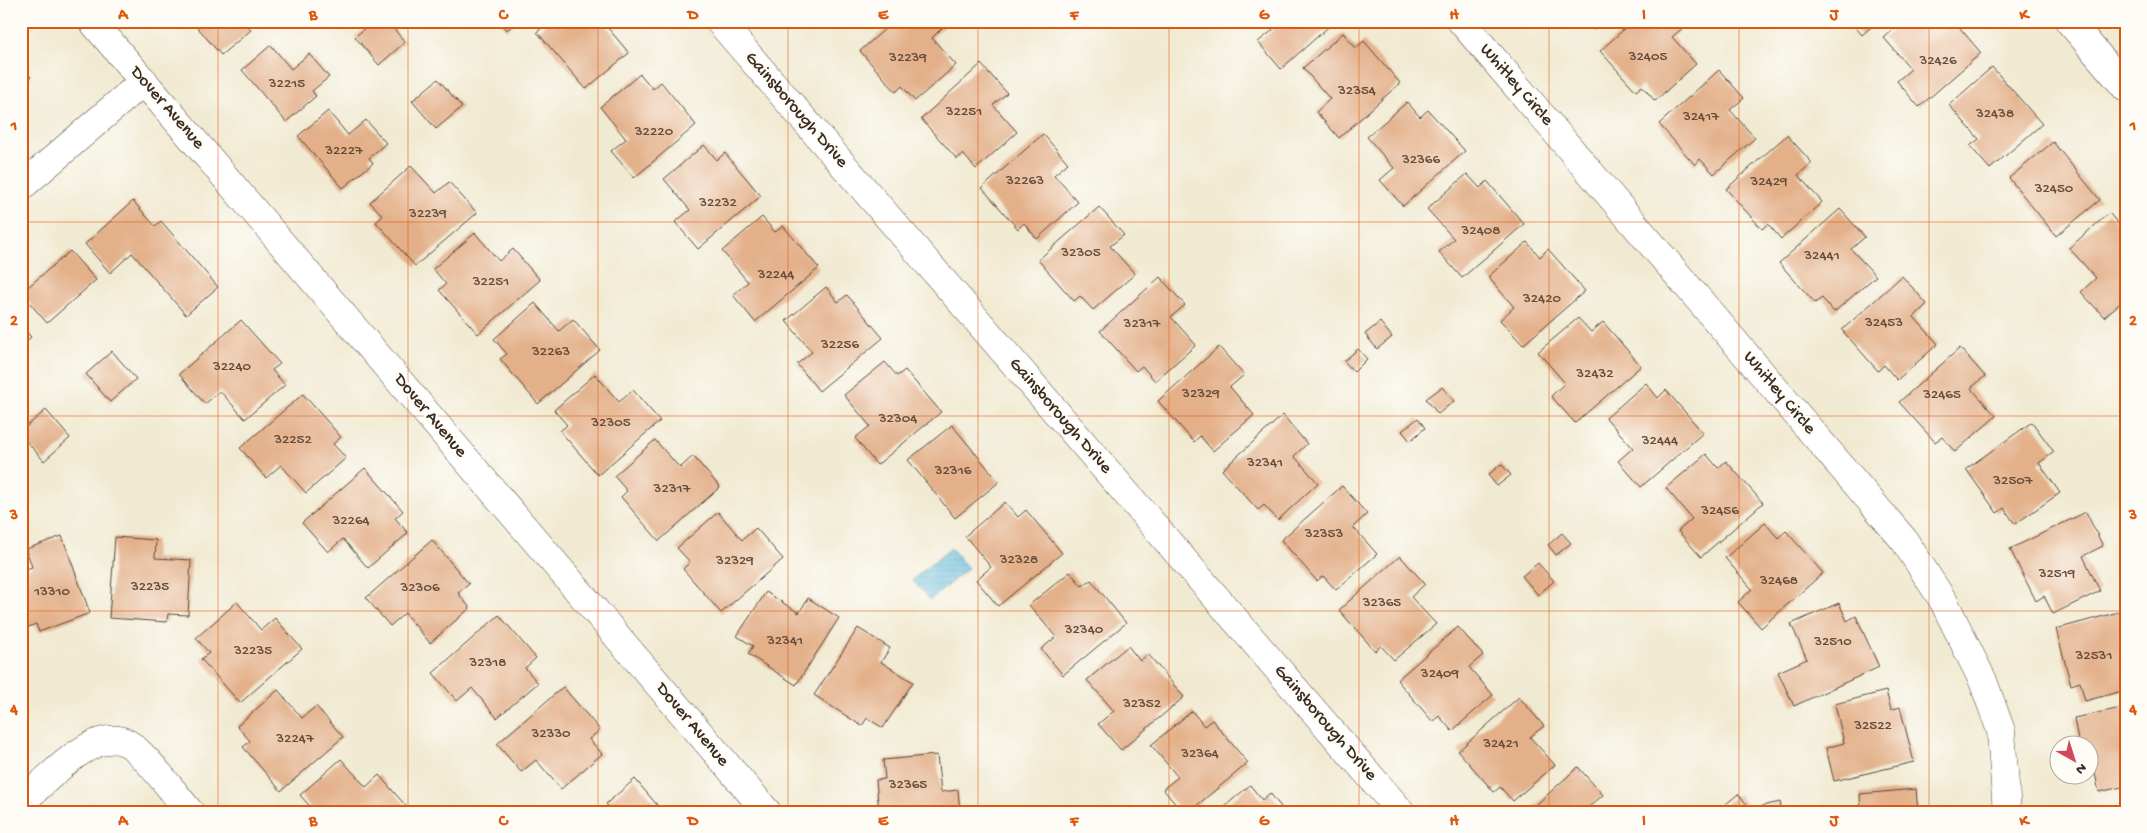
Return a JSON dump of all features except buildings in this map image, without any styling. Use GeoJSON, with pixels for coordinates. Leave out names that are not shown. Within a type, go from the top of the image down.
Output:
{"type":"FeatureCollection","features":[{"type":"Feature","properties":{"kind":"street","name":"Dover Avenue"},"geometry":{"type":"LineString","coordinates":[[92,21],[766,812]]}},
{"type":"Feature","properties":{"kind":"street","name":"Gainsborough Drive"},"geometry":{"type":"LineString","coordinates":[[720,21],[1401,812]]}},
{"type":"Feature","properties":{"kind":"street","name":"Whitley Circle"},"geometry":{"type":"LineString","coordinates":[[1461,21],[1904,540],[1944,602],[1983,681],[2001,731],[2007,812]]}},
{"type":"Feature","properties":{"kind":"street"},"geometry":{"type":"LineString","coordinates":[[2068,21],[2126,88]]}},
{"type":"Feature","properties":{"kind":"street"},"geometry":{"type":"LineString","coordinates":[[21,187],[144,81]]}},
{"type":"Feature","properties":{"kind":"street"},"geometry":{"type":"LineString","coordinates":[[21,803],[82,750],[112,738],[126,742],[139,753],[190,812]]}},
{"type":"Feature","properties":{"kind":"water"},"geometry":{"type":"Polygon","coordinates":[[[951,548],[968,568],[930,600],[912,580],[951,548]]]}}]}
